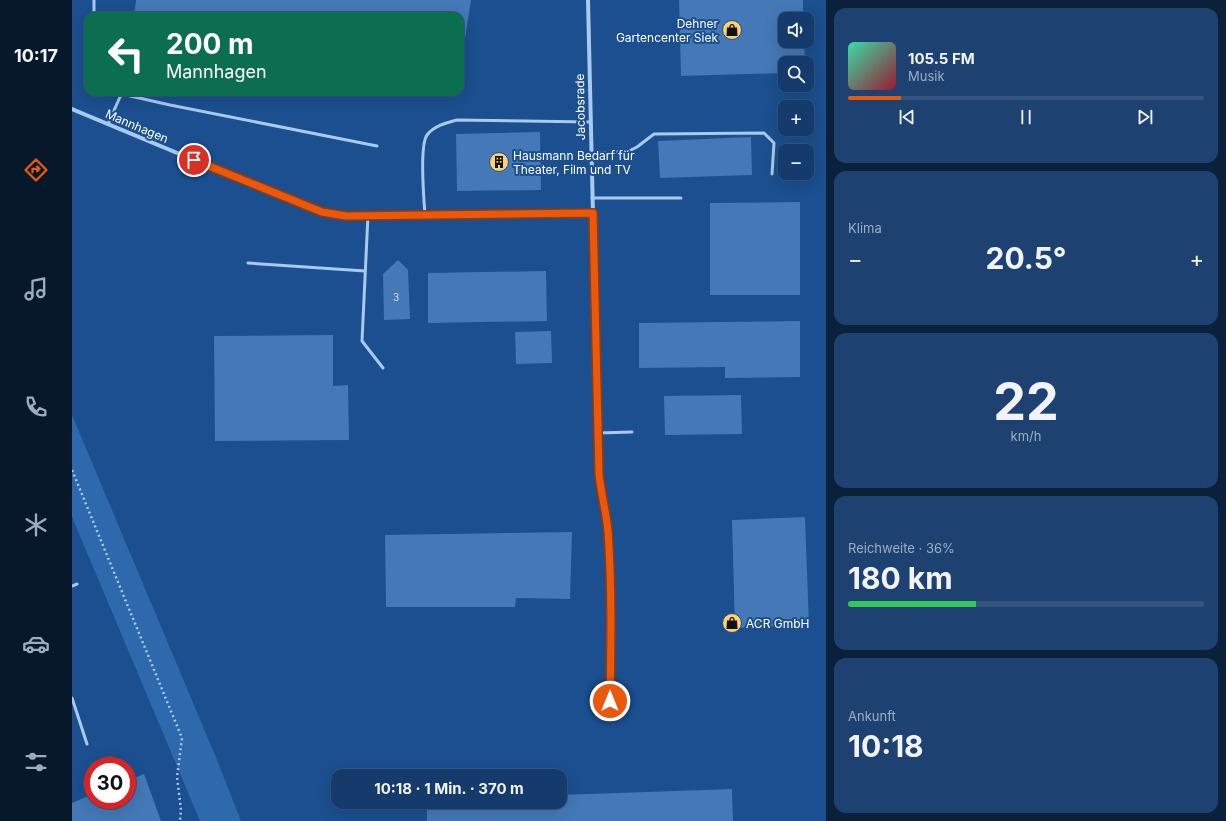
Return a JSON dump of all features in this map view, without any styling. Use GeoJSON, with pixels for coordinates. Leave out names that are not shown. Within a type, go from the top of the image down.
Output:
{"type":"FeatureCollection","features":[{"type":"Feature","properties":{"kind":"street","name":"Jacobsrade"},"geometry":{"type":"LineString","coordinates":[[588,0],[599,474],[600,488],[607,518],[611,580],[610,716]]}},
{"type":"Feature","properties":{"kind":"street","name":"Mannhagen"},"geometry":{"type":"LineString","coordinates":[[72,109],[322,212],[346,216],[593,213]]}},
{"type":"Feature","properties":{"kind":"lane"},"geometry":{"type":"LineString","coordinates":[[94,0],[94,12]]}},
{"type":"Feature","properties":{"kind":"lane"},"geometry":{"type":"LineString","coordinates":[[108,124],[120,96]]}},
{"type":"Feature","properties":{"kind":"lane"},"geometry":{"type":"LineString","coordinates":[[135,96],[377,146]]}},
{"type":"Feature","properties":{"kind":"lane"},"geometry":{"type":"LineString","coordinates":[[425,215],[422,152],[426,136],[433,129],[457,120],[590,122]]}},
{"type":"Feature","properties":{"kind":"lane"},"geometry":{"type":"LineString","coordinates":[[591,154],[628,151],[637,147],[654,134],[764,133],[774,143],[772,174]]}},
{"type":"Feature","properties":{"kind":"lane"},"geometry":{"type":"LineString","coordinates":[[592,198],[681,198]]}},
{"type":"Feature","properties":{"kind":"lane"},"geometry":{"type":"LineString","coordinates":[[368,215],[362,341],[383,368]]}},
{"type":"Feature","properties":{"kind":"lane"},"geometry":{"type":"LineString","coordinates":[[248,264],[365,271]]}},
{"type":"Feature","properties":{"kind":"lane"},"geometry":{"type":"LineString","coordinates":[[598,433],[632,432]]}},
{"type":"Feature","properties":{"kind":"lane"},"geometry":{"type":"LineString","coordinates":[[72,586],[77,584]]}},
{"type":"Feature","properties":{"kind":"lane"},"geometry":{"type":"LineString","coordinates":[[72,698],[87,744]]}},
{"type":"Feature","properties":{"kind":"path"},"geometry":{"type":"LineString","coordinates":[[72,470],[182,738],[177,778],[181,810],[180,821]]}},
{"type":"Feature","properties":{"kind":"shaded area"},"geometry":{"type":"Polygon","coordinates":[[[72,415],[215,755],[241,821],[200,821],[72,517],[72,415]]]}},
{"type":"Feature","properties":{"kind":"building"},"geometry":{"type":"Polygon","coordinates":[[[136,0],[471,0],[464,45],[464,12],[134,12],[136,0]]]}},
{"type":"Feature","properties":{"kind":"building","name":"Dehner Gartencenter Siek"},"geometry":{"type":"Polygon","coordinates":[[[679,0],[803,0],[803,12],[778,12],[778,48],[804,48],[805,56],[778,56],[778,73],[681,76],[679,0]]]}},
{"type":"Feature","properties":{"kind":"building","name":"Hausmann Bedarf für Theater, Film und TV"},"geometry":{"type":"Polygon","coordinates":[[[540,132],[541,190],[457,191],[456,134],[540,132]]]}},
{"type":"Feature","properties":{"kind":"building"},"geometry":{"type":"Polygon","coordinates":[[[751,137],[752,175],[660,178],[658,141],[751,137]]]}},
{"type":"Feature","properties":{"kind":"building"},"geometry":{"type":"Polygon","coordinates":[[[800,202],[800,295],[710,295],[710,203],[800,202]]]}},
{"type":"Feature","properties":{"kind":"building"},"geometry":{"type":"Polygon","coordinates":[[[398,260],[408,270],[410,319],[384,320],[383,274],[398,260]]]}},
{"type":"Feature","properties":{"kind":"building"},"geometry":{"type":"Polygon","coordinates":[[[546,271],[547,321],[428,323],[428,273],[546,271]]]}},
{"type":"Feature","properties":{"kind":"building"},"geometry":{"type":"Polygon","coordinates":[[[800,321],[800,377],[725,378],[725,367],[639,368],[639,323],[800,321]]]}},
{"type":"Feature","properties":{"kind":"building"},"geometry":{"type":"Polygon","coordinates":[[[551,331],[552,363],[516,364],[515,332],[551,331]]]}},
{"type":"Feature","properties":{"kind":"building"},"geometry":{"type":"Polygon","coordinates":[[[333,335],[333,386],[348,385],[349,440],[215,441],[214,336],[333,335]]]}},
{"type":"Feature","properties":{"kind":"building"},"geometry":{"type":"Polygon","coordinates":[[[741,395],[742,434],[665,435],[664,396],[741,395]]]}},
{"type":"Feature","properties":{"kind":"building"},"geometry":{"type":"Polygon","coordinates":[[[805,517],[809,625],[735,628],[732,520],[805,517]]]}},
{"type":"Feature","properties":{"kind":"building"},"geometry":{"type":"Polygon","coordinates":[[[572,532],[570,599],[516,598],[515,607],[386,607],[385,535],[572,532]]]}},
{"type":"Feature","properties":{"kind":"building"},"geometry":{"type":"Polygon","coordinates":[[[144,774],[161,821],[72,821],[72,803],[84,798],[84,809],[136,809],[136,777],[144,774]]]}},
{"type":"Feature","properties":{"kind":"building"},"geometry":{"type":"Polygon","coordinates":[[[732,789],[733,821],[427,821],[427,809],[567,809],[567,795],[732,789]]]}},
{"type":"Feature","properties":{"kind":"place","name":"Dehner Gartencenter Siek"},"geometry":{"type":"Point","coordinates":[732,30]}},
{"type":"Feature","properties":{"kind":"place","name":"Hausmann Bedarf für Theater, Film und TV"},"geometry":{"type":"Point","coordinates":[499,162]}},
{"type":"Feature","properties":{"kind":"place","name":"ACR GmbH"},"geometry":{"type":"Point","coordinates":[732,623]}},
{"type":"Feature","properties":{"kind":"route"},"geometry":{"type":"LineString","coordinates":[[194,160],[322,212],[346,216],[593,213],[599,474],[600,488],[607,518],[611,580],[610,701]]}}]}
